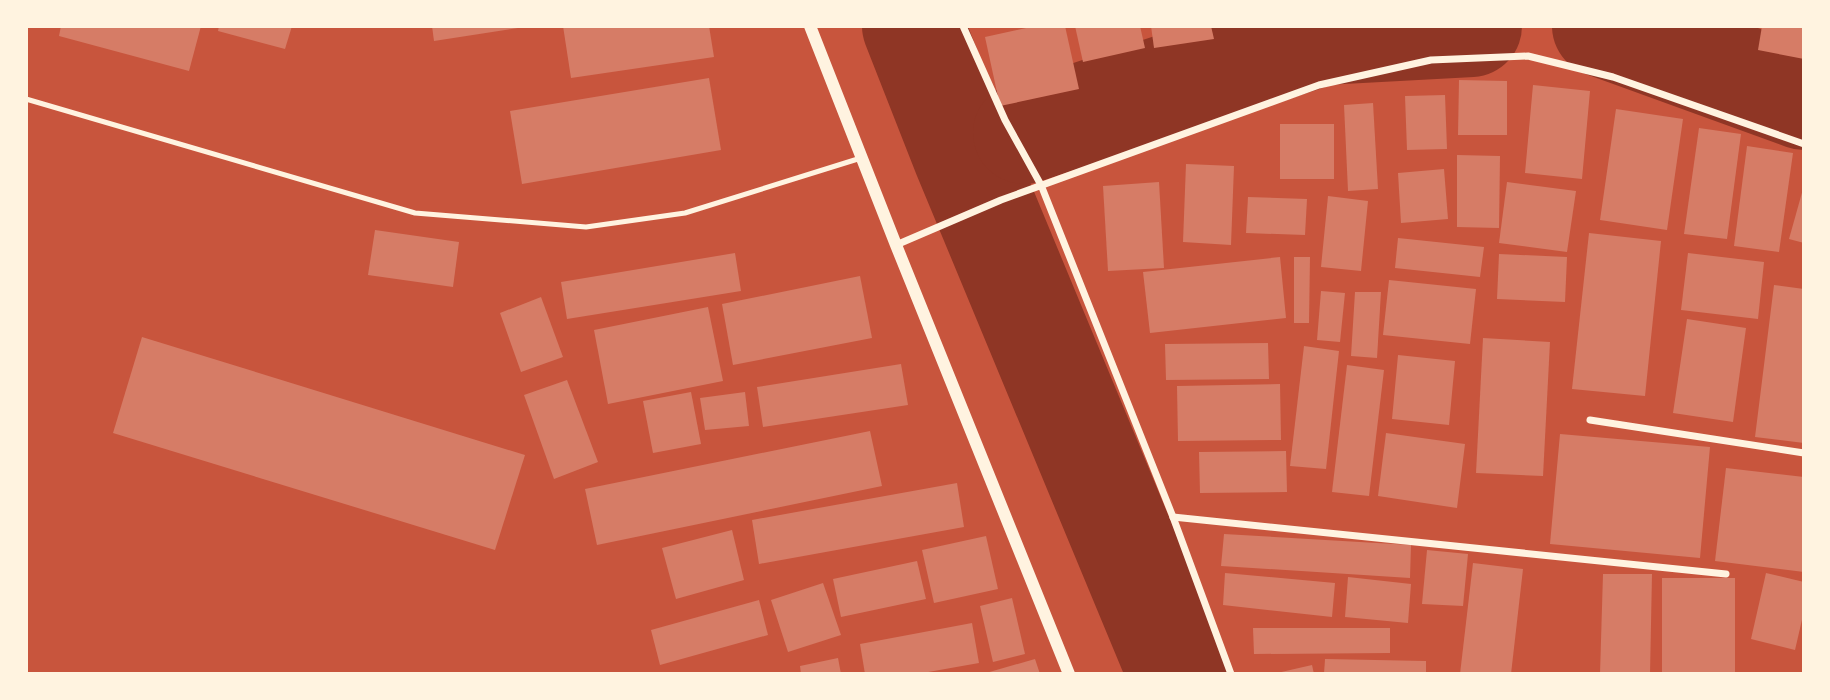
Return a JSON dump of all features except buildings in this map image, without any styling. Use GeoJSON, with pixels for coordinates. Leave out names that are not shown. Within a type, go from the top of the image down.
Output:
{"type":"FeatureCollection","features":[{"type":"Feature","properties":{"kind":"street"},"geometry":{"type":"LineString","coordinates":[[810,26],[1069,674]]}},
{"type":"Feature","properties":{"kind":"street"},"geometry":{"type":"LineString","coordinates":[[963,26],[1005,120],[1041,185],[1173,517],[1231,674]]}},
{"type":"Feature","properties":{"kind":"street"},"geometry":{"type":"LineString","coordinates":[[896,245],[1001,200],[1319,85],[1431,60],[1528,57],[1613,77],[1804,144]]}},
{"type":"Feature","properties":{"kind":"street"},"geometry":{"type":"LineString","coordinates":[[1590,420],[1804,453]]}},
{"type":"Feature","properties":{"kind":"street"},"geometry":{"type":"LineString","coordinates":[[1173,517],[1726,574]]}},
{"type":"Feature","properties":{"kind":"lane"},"geometry":{"type":"LineString","coordinates":[[26,99],[415,213],[586,227],[685,213],[862,158]]}},
{"type":"Feature","properties":{"kind":"waterway"},"geometry":{"type":"LineString","coordinates":[[913,26],[964,156],[1179,674]]}},
{"type":"Feature","properties":{"kind":"waterway"},"geometry":{"type":"LineString","coordinates":[[1024,133],[1323,34],[1471,26]]}},
{"type":"Feature","properties":{"kind":"waterway"},"geometry":{"type":"LineString","coordinates":[[1603,26],[1804,99]]}}]}
